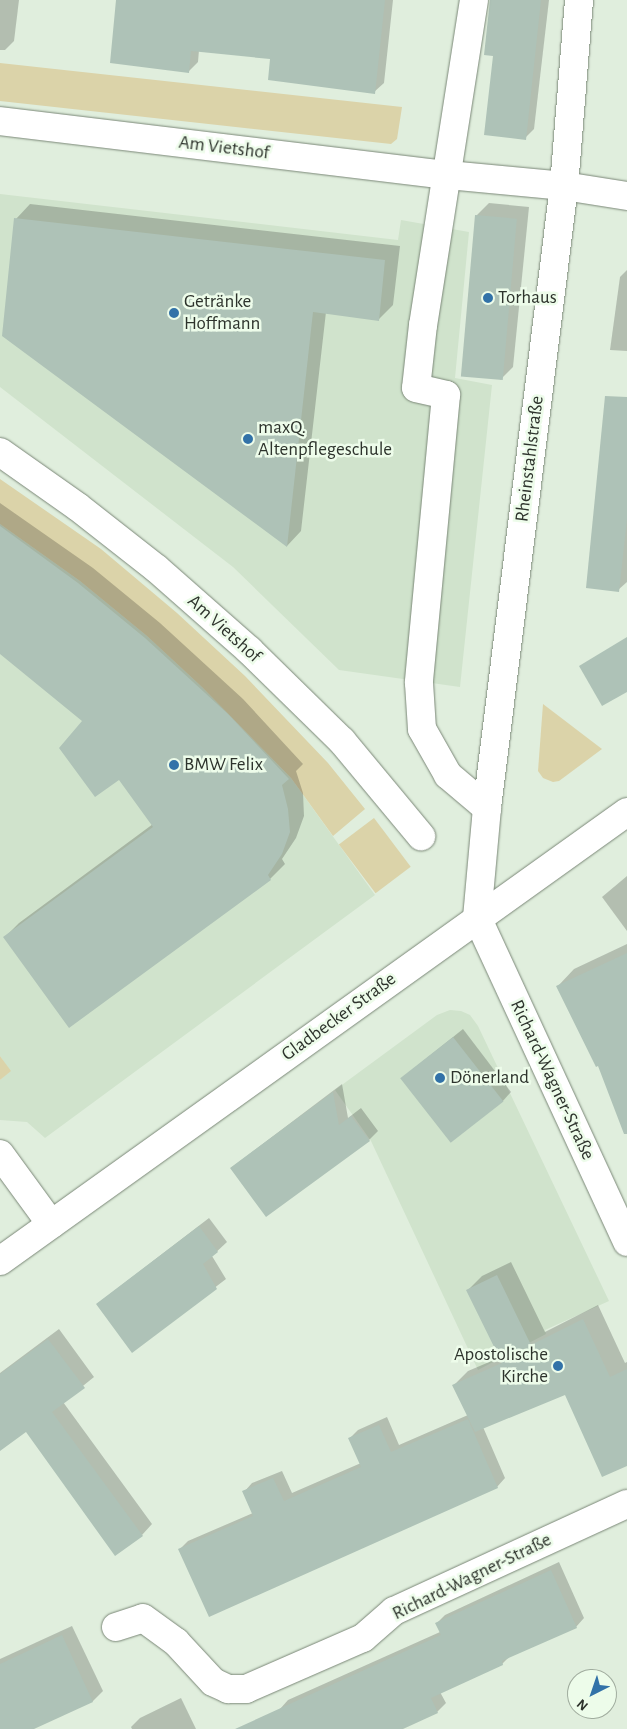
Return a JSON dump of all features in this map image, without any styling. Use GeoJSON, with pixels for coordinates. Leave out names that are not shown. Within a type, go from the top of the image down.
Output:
{"type":"FeatureCollection","features":[{"type":"Feature","properties":{"kind":"street"},"geometry":{"type":"LineString","coordinates":[[474,0],[423,325],[416,388],[446,395],[422,634],[420,682],[422,729],[448,775],[487,808]]}},
{"type":"Feature","properties":{"kind":"street","name":"Rheinstahlstraße"},"geometry":{"type":"LineString","coordinates":[[478,917],[487,808],[564,186],[580,0]]}},
{"type":"Feature","properties":{"kind":"street","name":"Am Vietshof"},"geometry":{"type":"LineString","coordinates":[[0,121],[448,175],[564,186],[627,196]]}},
{"type":"Feature","properties":{"kind":"street","name":"Am Vietshof"},"geometry":{"type":"LineString","coordinates":[[0,452],[78,507],[158,569],[249,650],[342,741],[421,836]]}},
{"type":"Feature","properties":{"kind":"street","name":"Gladbecker Straße"},"geometry":{"type":"LineString","coordinates":[[0,1261],[627,812]]}},
{"type":"Feature","properties":{"kind":"street","name":"Richard-Wagner-Straße"},"geometry":{"type":"LineString","coordinates":[[478,917],[627,1242]]}},
{"type":"Feature","properties":{"kind":"street"},"geometry":{"type":"LineString","coordinates":[[0,1154],[51,1224]]}},
{"type":"Feature","properties":{"kind":"street","name":"Richard-Wagner-Straße"},"geometry":{"type":"LineString","coordinates":[[116,1626],[143,1618],[176,1642],[213,1682],[228,1689],[246,1689],[363,1638],[394,1611],[627,1504]]}},
{"type":"Feature","properties":{"kind":"shaded area"},"geometry":{"type":"Polygon","coordinates":[[[0,63],[402,107],[397,139],[391,144],[0,101],[0,63]]]}},
{"type":"Feature","properties":{"kind":"shaded area"},"geometry":{"type":"Polygon","coordinates":[[[0,194],[398,240],[401,220],[469,232],[455,378],[492,385],[460,687],[339,670],[233,567],[0,387],[0,194]]]}},
{"type":"Feature","properties":{"kind":"shaded area"},"geometry":{"type":"Polygon","coordinates":[[[0,479],[101,549],[177,613],[245,676],[328,763],[365,809],[333,836],[291,778],[202,687],[147,636],[80,581],[0,524],[0,479]]]}},
{"type":"Feature","properties":{"kind":"shaded area"},"geometry":{"type":"Polygon","coordinates":[[[0,524],[80,581],[147,636],[202,687],[291,778],[375,895],[45,1138],[27,1122],[0,1120],[0,1080],[10,1071],[0,1056],[0,524]]]}},
{"type":"Feature","properties":{"kind":"shaded area"},"geometry":{"type":"Polygon","coordinates":[[[543,704],[602,749],[559,781],[553,782],[543,778],[538,771],[543,704]]]}},
{"type":"Feature","properties":{"kind":"shaded area"},"geometry":{"type":"Polygon","coordinates":[[[374,818],[411,867],[376,893],[339,844],[374,818]]]}},
{"type":"Feature","properties":{"kind":"shaded area"},"geometry":{"type":"Polygon","coordinates":[[[450,1010],[461,1011],[470,1015],[478,1026],[609,1301],[545,1330],[546,1334],[478,1370],[371,1141],[335,1090],[437,1015],[450,1010]]]}},
{"type":"Feature","properties":{"kind":"shaded area"},"geometry":{"type":"Polygon","coordinates":[[[0,1056],[11,1071],[0,1080],[0,1056]]]}},
{"type":"Feature","properties":{"kind":"building"},"geometry":{"type":"Polygon","coordinates":[[[116,0],[385,0],[375,94],[268,80],[270,59],[191,51],[189,73],[110,63],[116,0]]]}},
{"type":"Feature","properties":{"kind":"building"},"geometry":{"type":"Polygon","coordinates":[[[490,0],[541,0],[526,140],[484,135],[493,56],[484,55],[490,0]]]}},
{"type":"Feature","properties":{"kind":"building","name":"Torhaus"},"geometry":{"type":"Polygon","coordinates":[[[475,215],[517,219],[503,380],[461,376],[475,215]]]}},
{"type":"Feature","properties":{"kind":"building"},"geometry":{"type":"Polygon","coordinates":[[[14,218],[385,260],[379,321],[313,312],[287,547],[2,336],[14,218]]]}},
{"type":"Feature","properties":{"kind":"building"},"geometry":{"type":"Polygon","coordinates":[[[605,396],[627,397],[627,519],[619,592],[586,588],[605,396]]]}},
{"type":"Feature","properties":{"kind":"building","name":"BMW Felix"},"geometry":{"type":"Polygon","coordinates":[[[0,526],[78,583],[145,638],[228,714],[289,779],[282,785],[288,809],[290,832],[282,854],[268,875],[271,880],[69,1028],[3,937],[153,827],[119,780],[95,797],[59,748],[82,721],[0,654],[0,526]]]}},
{"type":"Feature","properties":{"kind":"building"},"geometry":{"type":"Polygon","coordinates":[[[627,637],[627,692],[602,706],[579,666],[627,637]]]}},
{"type":"Feature","properties":{"kind":"building"},"geometry":{"type":"Polygon","coordinates":[[[627,953],[627,1134],[624,1134],[598,1066],[596,1067],[556,986],[627,953]]]}},
{"type":"Feature","properties":{"kind":"building"},"geometry":{"type":"Polygon","coordinates":[[[453,1037],[503,1102],[451,1143],[400,1078],[453,1037]]]}},
{"type":"Feature","properties":{"kind":"building"},"geometry":{"type":"Polygon","coordinates":[[[333,1092],[339,1125],[351,1116],[370,1141],[266,1217],[230,1168],[333,1092]]]}},
{"type":"Feature","properties":{"kind":"building"},"geometry":{"type":"Polygon","coordinates":[[[199,1226],[218,1252],[203,1264],[217,1289],[132,1353],[96,1304],[199,1226]]]}},
{"type":"Feature","properties":{"kind":"building"},"geometry":{"type":"Polygon","coordinates":[[[497,1275],[531,1345],[583,1319],[610,1377],[627,1369],[627,1466],[602,1477],[565,1395],[475,1432],[452,1385],[502,1363],[466,1290],[497,1275]]]}},
{"type":"Feature","properties":{"kind":"building"},"geometry":{"type":"Polygon","coordinates":[[[48,1339],[85,1388],[52,1412],[143,1536],[115,1556],[26,1432],[0,1451],[0,1374],[48,1339]]]}},
{"type":"Feature","properties":{"kind":"building"},"geometry":{"type":"Polygon","coordinates":[[[468,1419],[498,1488],[209,1617],[178,1549],[253,1516],[242,1491],[273,1478],[284,1501],[361,1467],[348,1438],[379,1425],[391,1452],[468,1419]]]}},
{"type":"Feature","properties":{"kind":"building"},"geometry":{"type":"Polygon","coordinates":[[[551,1570],[577,1628],[502,1661],[503,1665],[431,1698],[438,1713],[403,1729],[235,1729],[441,1635],[435,1623],[551,1570]]]}},
{"type":"Feature","properties":{"kind":"building"},"geometry":{"type":"Polygon","coordinates":[[[62,1635],[93,1702],[34,1729],[0,1729],[0,1664],[62,1635]]]}},
{"type":"Feature","properties":{"kind":"place","name":"Torhaus"},"geometry":{"type":"Point","coordinates":[488,298]}},
{"type":"Feature","properties":{"kind":"place","name":"Getränke Hoffmann"},"geometry":{"type":"Point","coordinates":[174,313]}},
{"type":"Feature","properties":{"kind":"place","name":"maxQ. Altenpflegeschule"},"geometry":{"type":"Point","coordinates":[248,439]}},
{"type":"Feature","properties":{"kind":"place","name":"BMW Felix"},"geometry":{"type":"Point","coordinates":[174,765]}},
{"type":"Feature","properties":{"kind":"place","name":"Dönerland"},"geometry":{"type":"Point","coordinates":[440,1078]}},
{"type":"Feature","properties":{"kind":"place","name":"Apostolische Kirche"},"geometry":{"type":"Point","coordinates":[558,1366]}}]}
